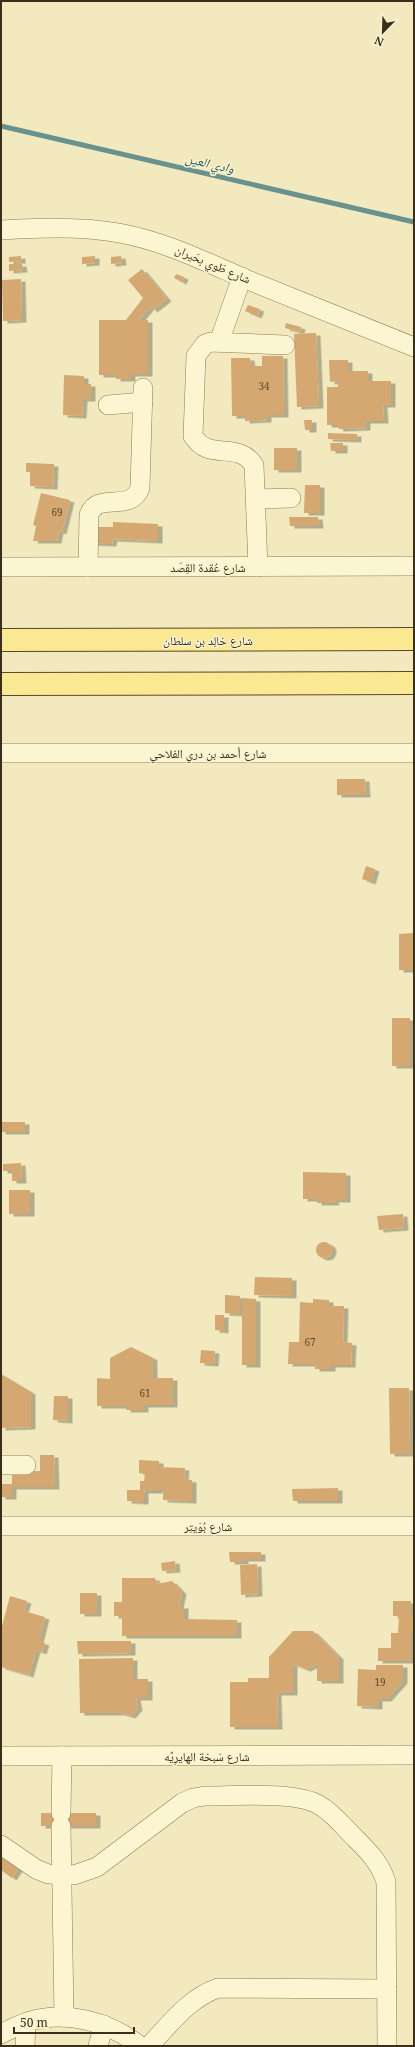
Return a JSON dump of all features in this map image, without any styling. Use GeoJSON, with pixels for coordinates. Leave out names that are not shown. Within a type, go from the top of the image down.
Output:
{"type":"FeatureCollection","features":[{"type":"Feature","properties":{"kind":"main road","name":"شارع خالِد بن سلطان"},"geometry":{"type":"LineString","coordinates":[[1,640],[414,640]]}},
{"type":"Feature","properties":{"kind":"main road"},"geometry":{"type":"LineString","coordinates":[[1,684],[414,683]]}},
{"type":"Feature","properties":{"kind":"street","name":"شارع طَوي بحَيران"},"geometry":{"type":"LineString","coordinates":[[1,230],[68,228],[119,233],[169,246],[414,347]]}},
{"type":"Feature","properties":{"kind":"street"},"geometry":{"type":"LineString","coordinates":[[219,342],[242,277]]}},
{"type":"Feature","properties":{"kind":"street"},"geometry":{"type":"LineString","coordinates":[[258,567],[256,472],[250,459],[237,452],[204,448],[193,436],[196,356],[205,344],[219,342],[285,345]]}},
{"type":"Feature","properties":{"kind":"street"},"geometry":{"type":"LineString","coordinates":[[88,567],[89,515],[91,510],[99,503],[124,503],[133,499],[140,488],[143,395],[108,405]]}},
{"type":"Feature","properties":{"kind":"street"},"geometry":{"type":"LineString","coordinates":[[256,499],[291,498]]}},
{"type":"Feature","properties":{"kind":"street","name":"شارع عُقدة القِصَد"},"geometry":{"type":"LineString","coordinates":[[1,567],[414,566]]}},
{"type":"Feature","properties":{"kind":"street","name":"شارع أحمد بن دري الفلاحي"},"geometry":{"type":"LineString","coordinates":[[1,753],[414,753]]}},
{"type":"Feature","properties":{"kind":"street"},"geometry":{"type":"LineString","coordinates":[[1,1465],[26,1465]]}},
{"type":"Feature","properties":{"kind":"street","name":"شارع بُوَيتِر"},"geometry":{"type":"LineString","coordinates":[[1,1526],[414,1526]]}},
{"type":"Feature","properties":{"kind":"street","name":"شارع سَبخة الهايرِيَّه"},"geometry":{"type":"LineString","coordinates":[[1,1756],[414,1756]]}},
{"type":"Feature","properties":{"kind":"street"},"geometry":{"type":"LineString","coordinates":[[62,1756],[61,1876],[64,2017]]}},
{"type":"Feature","properties":{"kind":"street"},"geometry":{"type":"LineString","coordinates":[[1,1845],[36,1869],[48,1874],[61,1876],[74,1875],[97,1867],[182,1803],[193,1798],[205,1796],[295,1797],[307,1799],[329,1811],[374,1857],[382,1869],[386,1882],[387,2046]]}},
{"type":"Feature","properties":{"kind":"street"},"geometry":{"type":"LineString","coordinates":[[149,2046],[193,2000],[205,1992],[218,1988],[387,1989]]}},
{"type":"Feature","properties":{"kind":"street"},"geometry":{"type":"LineString","coordinates":[[1,2034],[26,2023],[45,2018],[64,2017],[84,2019],[104,2025],[126,2035],[140,2046]]}},
{"type":"Feature","properties":{"kind":"street"},"geometry":{"type":"LineString","coordinates":[[25,2046],[26,2023]]}},
{"type":"Feature","properties":{"kind":"street"},"geometry":{"type":"LineString","coordinates":[[98,2046],[104,2025]]}},
{"type":"Feature","properties":{"kind":"building"},"geometry":{"type":"Polygon","coordinates":[[[21,256],[21,261],[9,262],[9,257],[21,256]]]}},
{"type":"Feature","properties":{"kind":"building"},"geometry":{"type":"Polygon","coordinates":[[[95,256],[95,263],[82,264],[82,257],[95,256]]]}},
{"type":"Feature","properties":{"kind":"building"},"geometry":{"type":"Polygon","coordinates":[[[121,256],[122,263],[111,264],[111,257],[121,256]]]}},
{"type":"Feature","properties":{"kind":"building"},"geometry":{"type":"Polygon","coordinates":[[[9,264],[22,264],[23,270],[9,271],[9,264]]]}},
{"type":"Feature","properties":{"kind":"building"},"geometry":{"type":"Polygon","coordinates":[[[142,269],[167,299],[153,310],[150,307],[139,320],[148,320],[148,374],[131,374],[131,379],[116,379],[116,375],[99,375],[99,320],[126,320],[143,298],[128,280],[142,269]]]}},
{"type":"Feature","properties":{"kind":"building"},"geometry":{"type":"Polygon","coordinates":[[[176,274],[184,277],[182,282],[174,278],[176,274]]]}},
{"type":"Feature","properties":{"kind":"building"},"geometry":{"type":"Polygon","coordinates":[[[21,279],[22,320],[3,321],[2,280],[21,279]]]}},
{"type":"Feature","properties":{"kind":"building"},"geometry":{"type":"Polygon","coordinates":[[[248,305],[260,309],[257,316],[245,311],[248,305]]]}},
{"type":"Feature","properties":{"kind":"building"},"geometry":{"type":"Polygon","coordinates":[[[286,323],[301,327],[300,332],[285,328],[286,323]]]}},
{"type":"Feature","properties":{"kind":"building"},"geometry":{"type":"Polygon","coordinates":[[[316,333],[319,406],[297,407],[294,334],[316,333]]]}},
{"type":"Feature","properties":{"kind":"building"},"geometry":{"type":"Polygon","coordinates":[[[262,356],[283,356],[284,415],[267,415],[267,420],[245,421],[245,416],[232,416],[231,358],[250,358],[251,366],[262,366],[262,356]]]}},
{"type":"Feature","properties":{"kind":"building"},"geometry":{"type":"Polygon","coordinates":[[[329,360],[348,360],[348,371],[368,371],[368,381],[391,381],[391,405],[383,405],[384,421],[366,421],[366,428],[339,429],[338,425],[327,425],[327,387],[338,387],[338,381],[330,382],[329,360]]]}},
{"type":"Feature","properties":{"kind":"building"},"geometry":{"type":"Polygon","coordinates":[[[64,375],[84,376],[84,384],[91,384],[91,399],[83,399],[82,416],[63,415],[64,375]]]}},
{"type":"Feature","properties":{"kind":"building"},"geometry":{"type":"Polygon","coordinates":[[[304,420],[312,420],[312,430],[305,430],[304,420]]]}},
{"type":"Feature","properties":{"kind":"building"},"geometry":{"type":"Polygon","coordinates":[[[328,433],[357,434],[357,440],[328,439],[328,433]]]}},
{"type":"Feature","properties":{"kind":"building"},"geometry":{"type":"Polygon","coordinates":[[[330,443],[343,443],[343,451],[331,451],[330,443]]]}},
{"type":"Feature","properties":{"kind":"building"},"geometry":{"type":"Polygon","coordinates":[[[274,448],[297,448],[297,470],[274,470],[274,448]]]}},
{"type":"Feature","properties":{"kind":"building"},"geometry":{"type":"Polygon","coordinates":[[[26,463],[54,464],[53,487],[30,486],[30,472],[26,472],[26,463]]]}},
{"type":"Feature","properties":{"kind":"building"},"geometry":{"type":"Polygon","coordinates":[[[305,485],[320,485],[320,513],[304,513],[305,485]]]}},
{"type":"Feature","properties":{"kind":"building"},"geometry":{"type":"Polygon","coordinates":[[[41,493],[70,500],[62,532],[59,531],[57,541],[33,541],[36,526],[33,525],[41,493]]]}},
{"type":"Feature","properties":{"kind":"building"},"geometry":{"type":"Polygon","coordinates":[[[289,517],[318,517],[319,526],[290,526],[289,517]]]}},
{"type":"Feature","properties":{"kind":"building"},"geometry":{"type":"Polygon","coordinates":[[[113,522],[158,524],[158,541],[113,539],[112,544],[90,543],[91,527],[113,527],[113,522]]]}},
{"type":"Feature","properties":{"kind":"building"},"geometry":{"type":"Polygon","coordinates":[[[337,779],[365,779],[366,795],[337,795],[337,779]]]}},
{"type":"Feature","properties":{"kind":"building"},"geometry":{"type":"Polygon","coordinates":[[[366,866],[375,869],[371,882],[362,879],[366,866]]]}},
{"type":"Feature","properties":{"kind":"building"},"geometry":{"type":"Polygon","coordinates":[[[414,933],[414,970],[399,970],[399,934],[414,933]]]}},
{"type":"Feature","properties":{"kind":"building"},"geometry":{"type":"Polygon","coordinates":[[[392,1018],[410,1018],[410,1066],[392,1066],[392,1018]]]}},
{"type":"Feature","properties":{"kind":"building"},"geometry":{"type":"Polygon","coordinates":[[[1,1122],[25,1122],[25,1132],[1,1132],[1,1122]]]}},
{"type":"Feature","properties":{"kind":"building"},"geometry":{"type":"Polygon","coordinates":[[[21,1163],[22,1181],[12,1181],[12,1171],[3,1171],[3,1164],[21,1163]]]}},
{"type":"Feature","properties":{"kind":"building"},"geometry":{"type":"Polygon","coordinates":[[[303,1172],[346,1173],[346,1200],[334,1200],[335,1203],[317,1203],[317,1199],[303,1199],[303,1172]]]}},
{"type":"Feature","properties":{"kind":"building"},"geometry":{"type":"Polygon","coordinates":[[[9,1190],[30,1190],[30,1214],[9,1214],[9,1190]]]}},
{"type":"Feature","properties":{"kind":"building"},"geometry":{"type":"Polygon","coordinates":[[[403,1214],[404,1228],[379,1230],[377,1216],[403,1214]]]}},
{"type":"Feature","properties":{"kind":"building"},"geometry":{"type":"Polygon","coordinates":[[[321,1242],[327,1242],[332,1247],[330,1256],[327,1258],[321,1258],[316,1253],[316,1247],[321,1242]]]}},
{"type":"Feature","properties":{"kind":"building"},"geometry":{"type":"Polygon","coordinates":[[[255,1277],[292,1278],[292,1296],[254,1295],[255,1277]]]}},
{"type":"Feature","properties":{"kind":"building"},"geometry":{"type":"Polygon","coordinates":[[[225,1295],[240,1296],[240,1314],[225,1313],[225,1295]]]}},
{"type":"Feature","properties":{"kind":"building"},"geometry":{"type":"Polygon","coordinates":[[[242,1298],[256,1299],[256,1365],[242,1365],[242,1298]]]}},
{"type":"Feature","properties":{"kind":"building"},"geometry":{"type":"Polygon","coordinates":[[[313,1299],[329,1300],[329,1306],[344,1306],[343,1342],[352,1343],[351,1365],[331,1365],[331,1369],[315,1369],[315,1364],[288,1364],[289,1342],[299,1342],[300,1302],[313,1303],[313,1299]]]}},
{"type":"Feature","properties":{"kind":"building"},"geometry":{"type":"Polygon","coordinates":[[[215,1315],[224,1315],[224,1331],[215,1330],[215,1315]]]}},
{"type":"Feature","properties":{"kind":"building"},"geometry":{"type":"Polygon","coordinates":[[[131,1347],[153,1358],[153,1378],[173,1378],[173,1405],[144,1405],[144,1410],[126,1410],[126,1406],[97,1406],[97,1378],[110,1379],[110,1358],[131,1347]]]}},
{"type":"Feature","properties":{"kind":"building"},"geometry":{"type":"Polygon","coordinates":[[[201,1350],[215,1351],[214,1364],[200,1363],[201,1350]]]}},
{"type":"Feature","properties":{"kind":"building"},"geometry":{"type":"Polygon","coordinates":[[[1,1374],[31,1392],[31,1427],[1,1428],[1,1374]]]}},
{"type":"Feature","properties":{"kind":"building"},"geometry":{"type":"Polygon","coordinates":[[[389,1388],[409,1388],[410,1454],[390,1454],[389,1388]]]}},
{"type":"Feature","properties":{"kind":"building"},"geometry":{"type":"Polygon","coordinates":[[[54,1396],[68,1396],[68,1421],[53,1420],[54,1396]]]}},
{"type":"Feature","properties":{"kind":"building"},"geometry":{"type":"Polygon","coordinates":[[[40,1455],[54,1455],[55,1487],[12,1487],[12,1497],[1,1497],[1,1484],[12,1484],[12,1471],[40,1471],[40,1455]]]}},
{"type":"Feature","properties":{"kind":"building"},"geometry":{"type":"Polygon","coordinates":[[[139,1460],[159,1461],[159,1467],[185,1468],[184,1479],[192,1480],[192,1501],[163,1500],[163,1489],[158,1489],[158,1491],[144,1491],[144,1502],[127,1501],[127,1490],[140,1490],[140,1481],[144,1481],[145,1474],[139,1473],[139,1460]]]}},
{"type":"Feature","properties":{"kind":"building"},"geometry":{"type":"Polygon","coordinates":[[[338,1488],[338,1501],[293,1501],[292,1489],[338,1488]]]}},
{"type":"Feature","properties":{"kind":"building"},"geometry":{"type":"Polygon","coordinates":[[[229,1552],[261,1552],[261,1559],[244,1559],[244,1562],[230,1562],[229,1552]]]}},
{"type":"Feature","properties":{"kind":"building"},"geometry":{"type":"Polygon","coordinates":[[[175,1561],[176,1570],[162,1571],[161,1563],[175,1561]]]}},
{"type":"Feature","properties":{"kind":"building"},"geometry":{"type":"Polygon","coordinates":[[[257,1564],[258,1594],[241,1595],[240,1565],[257,1564]]]}},
{"type":"Feature","properties":{"kind":"building"},"geometry":{"type":"Polygon","coordinates":[[[122,1578],[155,1578],[157,1584],[172,1581],[182,1592],[179,1606],[184,1606],[184,1619],[237,1620],[237,1636],[122,1636],[122,1616],[114,1616],[114,1602],[122,1602],[122,1578]]]}},
{"type":"Feature","properties":{"kind":"building"},"geometry":{"type":"Polygon","coordinates":[[[80,1593],[97,1593],[97,1614],[80,1614],[80,1593]]]}},
{"type":"Feature","properties":{"kind":"building"},"geometry":{"type":"Polygon","coordinates":[[[10,1596],[27,1601],[24,1611],[45,1617],[39,1641],[45,1643],[42,1652],[36,1650],[29,1675],[1,1667],[1,1630],[10,1596]]]}},
{"type":"Feature","properties":{"kind":"building"},"geometry":{"type":"Polygon","coordinates":[[[393,1601],[411,1601],[411,1616],[414,1616],[414,1633],[411,1633],[411,1661],[378,1661],[378,1648],[391,1648],[391,1633],[398,1633],[399,1616],[393,1616],[393,1601]]]}},
{"type":"Feature","properties":{"kind":"building"},"geometry":{"type":"Polygon","coordinates":[[[293,1631],[313,1631],[339,1657],[339,1681],[317,1681],[317,1664],[306,1669],[293,1664],[293,1693],[277,1693],[278,1727],[230,1727],[230,1682],[248,1682],[248,1678],[269,1678],[269,1657],[293,1631]]]}},
{"type":"Feature","properties":{"kind":"building"},"geometry":{"type":"Polygon","coordinates":[[[77,1641],[131,1641],[131,1653],[78,1654],[77,1641]]]}},
{"type":"Feature","properties":{"kind":"building"},"geometry":{"type":"Polygon","coordinates":[[[133,1658],[133,1679],[148,1679],[148,1698],[136,1698],[138,1708],[131,1716],[120,1713],[80,1713],[79,1659],[133,1658]]]}},
{"type":"Feature","properties":{"kind":"building"},"geometry":{"type":"Polygon","coordinates":[[[376,1665],[403,1665],[403,1681],[387,1699],[378,1699],[378,1707],[357,1706],[358,1669],[376,1670],[376,1665]]]}},
{"type":"Feature","properties":{"kind":"building"},"geometry":{"type":"Polygon","coordinates":[[[41,1813],[96,1813],[96,1826],[41,1826],[41,1813]]]}},
{"type":"Feature","properties":{"kind":"building"},"geometry":{"type":"Polygon","coordinates":[[[1,1851],[21,1865],[12,1878],[1,1870],[1,1851]]]}},
{"type":"Feature","properties":{"kind":"waterway","name":"وادي العين"},"geometry":{"type":"LineString","coordinates":[[1,126],[414,222]]}}]}
